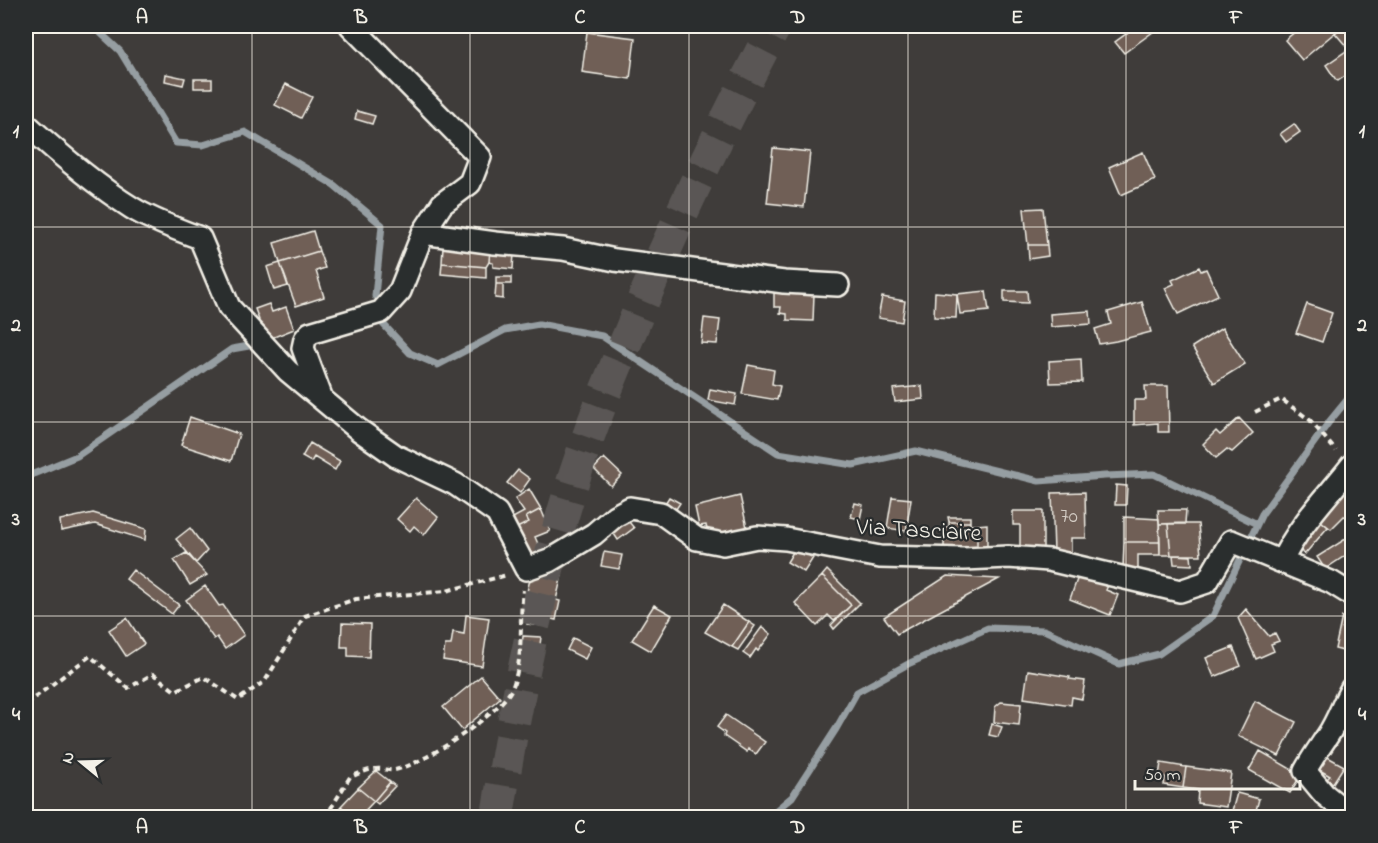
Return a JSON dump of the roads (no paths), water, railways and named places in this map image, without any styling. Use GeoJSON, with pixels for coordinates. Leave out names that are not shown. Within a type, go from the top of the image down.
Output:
{"type":"FeatureCollection","features":[{"type":"Feature","properties":{"kind":"street"},"geometry":{"type":"LineString","coordinates":[[322,400],[303,348],[305,339],[310,333],[381,312],[400,291],[423,233],[442,204],[470,183],[480,157],[351,26]]}},
{"type":"Feature","properties":{"kind":"street"},"geometry":{"type":"LineString","coordinates":[[26,124],[85,175],[133,208],[200,238],[229,307],[288,371],[322,400]]}},
{"type":"Feature","properties":{"kind":"street"},"geometry":{"type":"LineString","coordinates":[[423,233],[563,249],[615,260],[784,282],[838,285]]}},
{"type":"Feature","properties":{"kind":"street","name":"Via Tasciaire"},"geometry":{"type":"LineString","coordinates":[[322,400],[396,456],[455,484],[497,513],[526,569],[549,561],[594,534],[615,516],[630,508],[661,513],[697,539],[723,544],[757,537],[786,539],[880,557],[964,559],[1008,557],[1048,560],[1180,591],[1208,582],[1231,541],[1282,560],[1331,582],[1353,595]]}},
{"type":"Feature","properties":{"kind":"street"},"geometry":{"type":"LineString","coordinates":[[1282,560],[1319,504],[1353,465]]}},
{"type":"Feature","properties":{"kind":"street"},"geometry":{"type":"LineString","coordinates":[[1348,818],[1346,812],[1324,794],[1305,771],[1314,753],[1329,734],[1342,705],[1353,688]]}},
{"type":"Feature","properties":{"kind":"waterway"},"geometry":{"type":"LineString","coordinates":[[93,26],[120,51],[176,143],[203,145],[245,132],[334,185],[382,225],[375,296]]}},
{"type":"Feature","properties":{"kind":"waterway"},"geometry":{"type":"LineString","coordinates":[[383,324],[410,353],[438,365],[505,330],[539,324],[602,336],[778,453],[853,465],[916,451],[1039,481],[1154,474],[1257,524]]}},
{"type":"Feature","properties":{"kind":"waterway"},"geometry":{"type":"LineString","coordinates":[[26,477],[77,456],[232,349],[249,346]]}},
{"type":"Feature","properties":{"kind":"waterway"},"geometry":{"type":"LineString","coordinates":[[767,818],[792,797],[857,692],[910,663],[988,628],[1044,630],[1119,664],[1159,654],[1213,616],[1262,514],[1352,394]]}},
{"type":"Feature","properties":{"kind":"waterway"},"geometry":{"type":"LineString","coordinates":[[610,818],[625,813],[643,818]]}},
{"type":"Feature","properties":{"kind":"tunnel"},"geometry":{"type":"LineString","coordinates":[[497,818],[510,739],[534,623],[572,484],[596,415],[683,211],[718,136],[775,26]]}}]}
